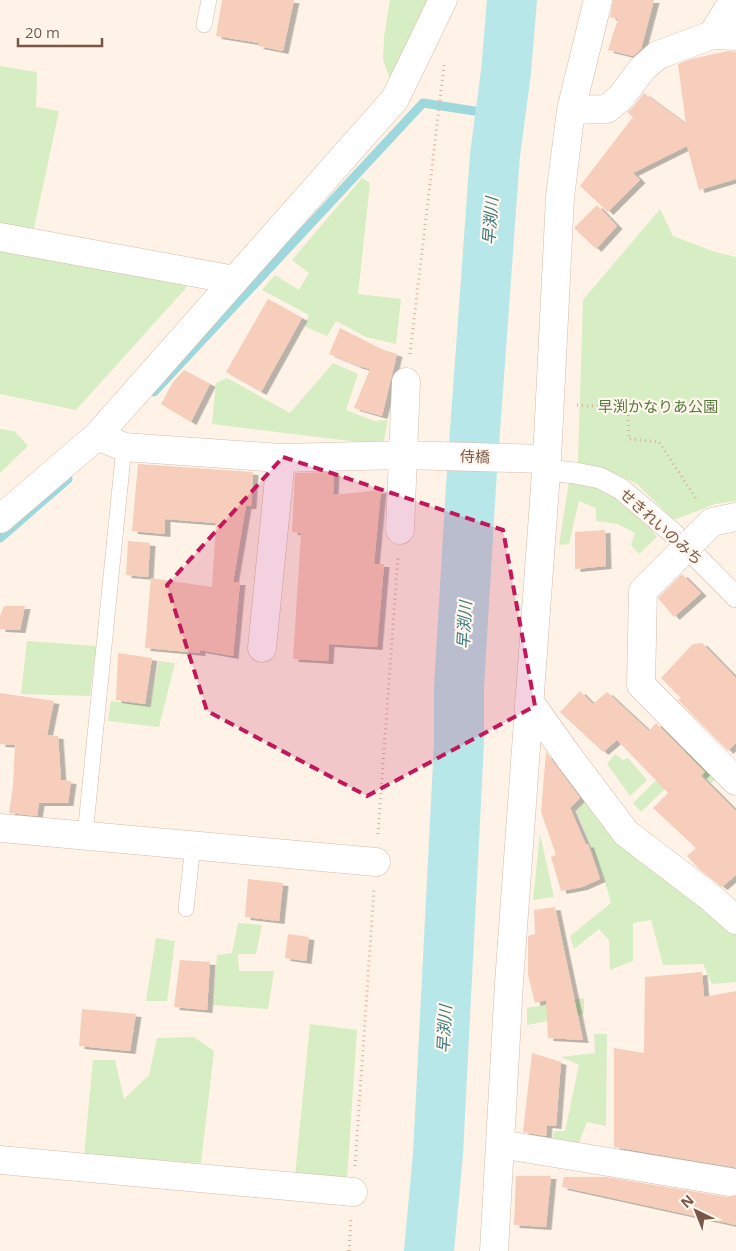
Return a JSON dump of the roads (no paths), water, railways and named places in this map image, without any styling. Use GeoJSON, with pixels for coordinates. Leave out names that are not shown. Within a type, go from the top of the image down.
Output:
{"type":"FeatureCollection","features":[{"type":"Feature","properties":{"kind":"street"},"geometry":{"type":"LineString","coordinates":[[0,519],[110,441],[235,280],[395,98],[443,0]]}},
{"type":"Feature","properties":{"kind":"street"},"geometry":{"type":"LineString","coordinates":[[494,1251],[509,983],[546,465],[560,197],[571,110],[598,0]]}},
{"type":"Feature","properties":{"kind":"street"},"geometry":{"type":"LineString","coordinates":[[571,110],[607,109],[621,97],[643,68],[658,55],[724,36],[734,0]]}},
{"type":"Feature","properties":{"kind":"street"},"geometry":{"type":"LineString","coordinates":[[0,236],[235,280]]}},
{"type":"Feature","properties":{"kind":"street"},"geometry":{"type":"LineString","coordinates":[[400,530],[406,382]]}},
{"type":"Feature","properties":{"kind":"street","name":"侍橋"},"geometry":{"type":"LineString","coordinates":[[110,441],[281,458],[403,455],[546,465]]}},
{"type":"Feature","properties":{"kind":"street"},"geometry":{"type":"LineString","coordinates":[[262,648],[281,458]]}},
{"type":"Feature","properties":{"kind":"street","name":"せきれいのみち"},"geometry":{"type":"LineString","coordinates":[[546,465],[600,478],[622,490],[674,534],[736,597]]}},
{"type":"Feature","properties":{"kind":"street"},"geometry":{"type":"LineString","coordinates":[[715,525],[673,560],[643,591],[641,685],[736,780]]}},
{"type":"Feature","properties":{"kind":"street"},"geometry":{"type":"LineString","coordinates":[[529,701],[626,833],[710,897],[736,920]]}},
{"type":"Feature","properties":{"kind":"street"},"geometry":{"type":"LineString","coordinates":[[0,828],[376,862]]}},
{"type":"Feature","properties":{"kind":"street"},"geometry":{"type":"LineString","coordinates":[[500,1144],[730,1182]]}},
{"type":"Feature","properties":{"kind":"street"},"geometry":{"type":"LineString","coordinates":[[0,1160],[353,1192]]}},
{"type":"Feature","properties":{"kind":"lane"},"geometry":{"type":"LineString","coordinates":[[204,25],[208,0]]}},
{"type":"Feature","properties":{"kind":"lane"},"geometry":{"type":"LineString","coordinates":[[85,835],[110,441]]}},
{"type":"Feature","properties":{"kind":"lane"},"geometry":{"type":"LineString","coordinates":[[186,909],[194,845]]}},
{"type":"Feature","properties":{"kind":"waterway","name":"早渕川"},"geometry":{"type":"LineString","coordinates":[[429,1251],[438,1154],[459,743],[459,687],[471,486],[495,155],[506,72],[512,0]]}},
{"type":"Feature","properties":{"kind":"waterway"},"geometry":{"type":"LineString","coordinates":[[154,392],[423,103],[500,115]]}},
{"type":"Feature","properties":{"kind":"waterway"},"geometry":{"type":"LineString","coordinates":[[0,538],[68,479]]}},
{"type":"Feature","properties":{"kind":"park label","name":"早渕かなりあ公園"},"geometry":{"type":"Point","coordinates":[658,407]}}]}
